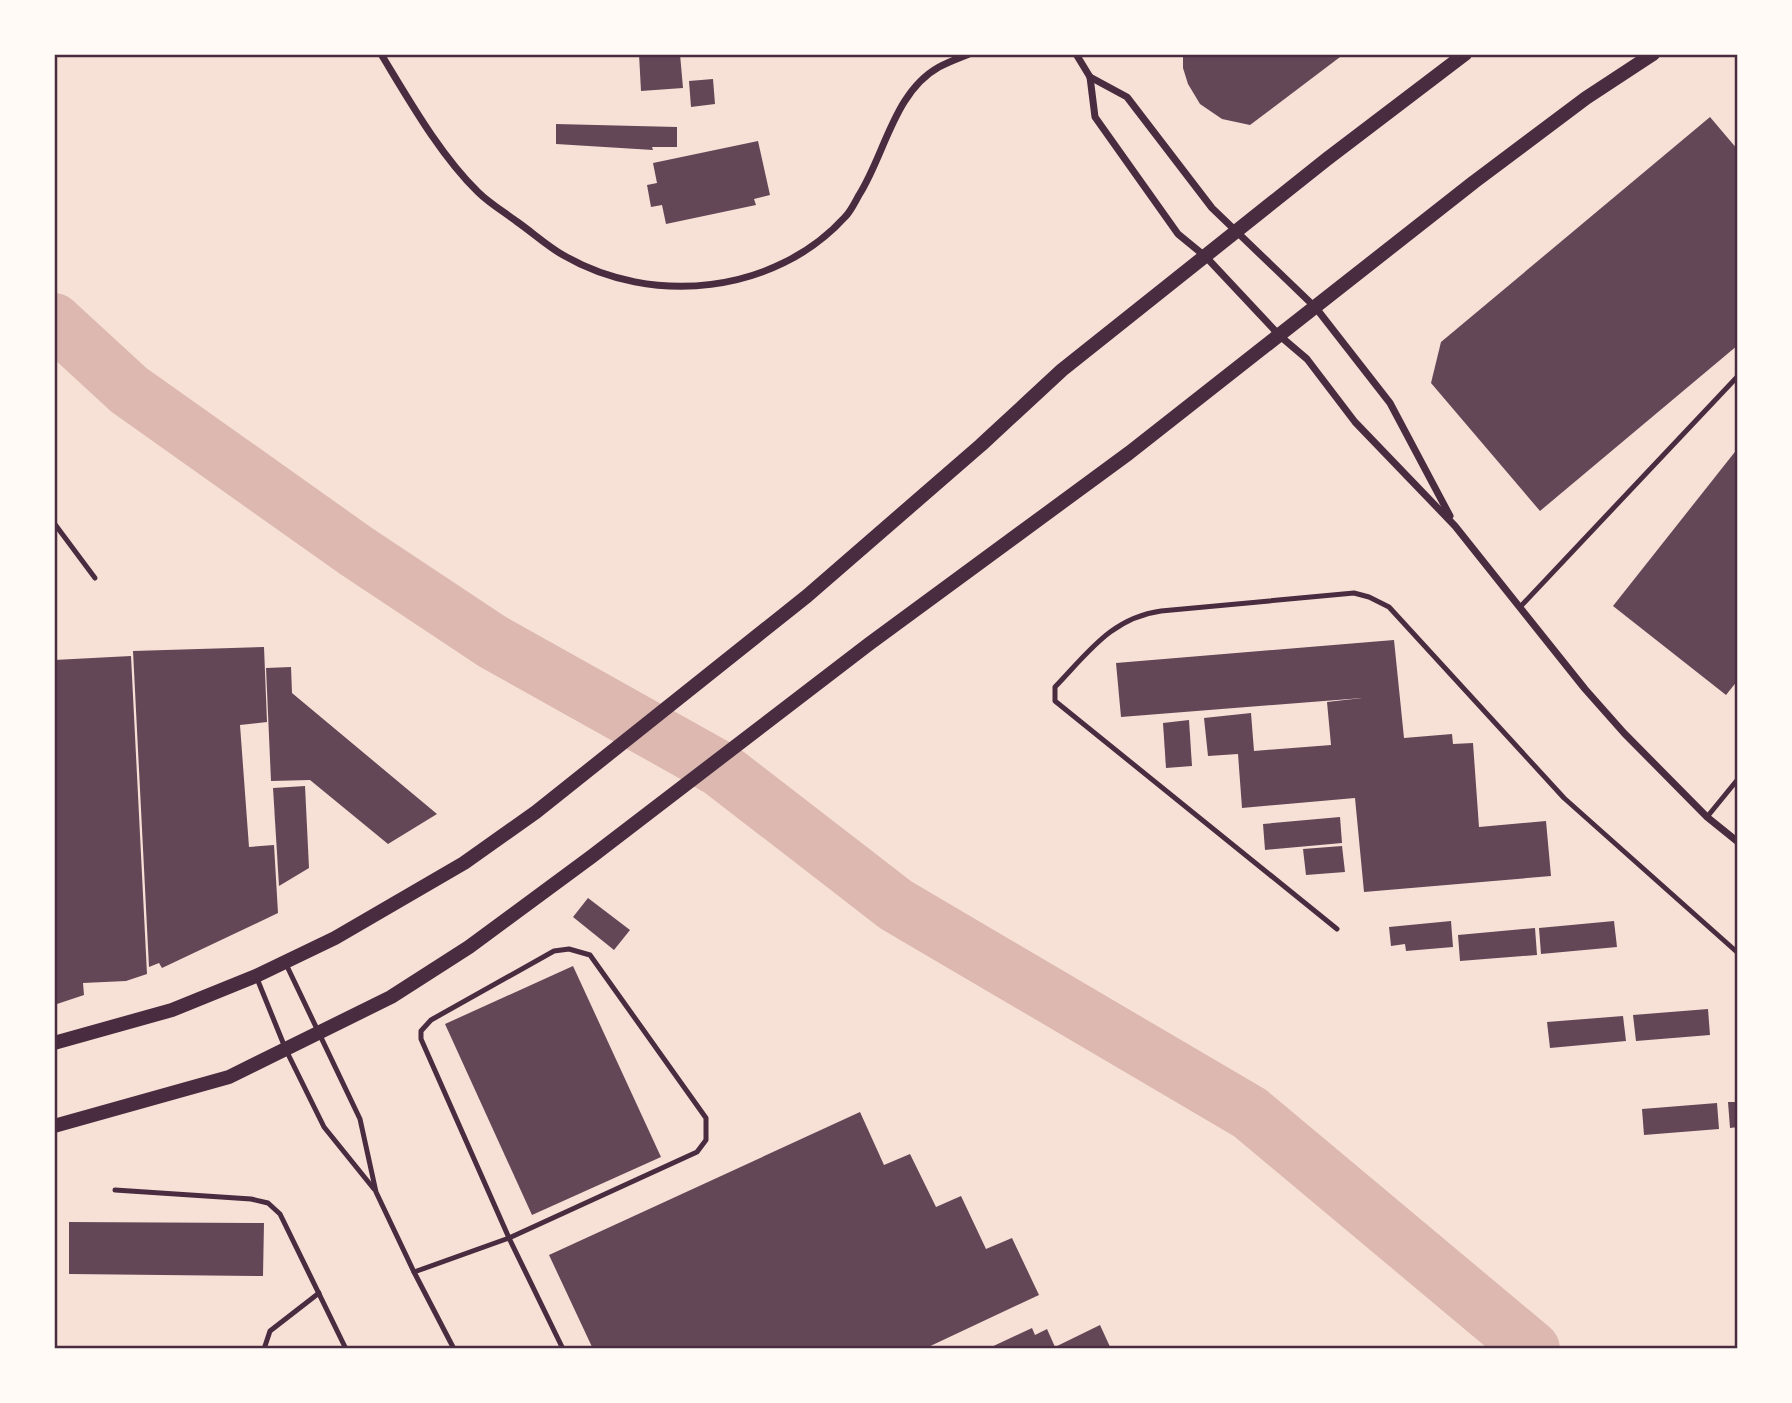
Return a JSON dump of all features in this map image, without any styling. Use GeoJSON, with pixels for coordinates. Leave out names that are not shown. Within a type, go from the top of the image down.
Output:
{"type":"FeatureCollection","features":[{"type":"Feature","properties":{"kind":"main road"},"geometry":{"type":"LineString","coordinates":[[54,1044],[172,1010],[256,976],[335,938],[464,863],[536,812],[807,596],[981,445],[1062,370],[1327,159],[1465,54]]}},
{"type":"Feature","properties":{"kind":"main road"},"geometry":{"type":"LineString","coordinates":[[54,1126],[229,1077],[391,997],[458,954],[591,858],[869,644],[1129,453],[1586,97],[1653,54]]}},
{"type":"Feature","properties":{"kind":"street"},"geometry":{"type":"LineString","coordinates":[[381,54],[449,158],[479,193],[543,241],[564,256],[611,275],[652,285],[696,286],[737,281],[781,266],[816,244],[847,215],[872,175],[891,124],[911,93],[937,68],[968,54]]}},
{"type":"Feature","properties":{"kind":"street"},"geometry":{"type":"LineString","coordinates":[[1076,54],[1090,77],[1095,117],[1178,234],[1206,257],[1280,336],[1307,359],[1355,422],[1455,526],[1585,689],[1653,763],[1707,817],[1738,842]]}},
{"type":"Feature","properties":{"kind":"street"},"geometry":{"type":"LineString","coordinates":[[1090,77],[1127,97],[1212,208],[1316,308],[1390,403],[1455,526]]}},
{"type":"Feature","properties":{"kind":"lane"},"geometry":{"type":"LineString","coordinates":[[1521,606],[1738,376]]}},
{"type":"Feature","properties":{"kind":"lane"},"geometry":{"type":"LineString","coordinates":[[54,523],[95,579]]}},
{"type":"Feature","properties":{"kind":"lane"},"geometry":{"type":"LineString","coordinates":[[1338,929],[1055,701],[1055,687],[1108,632],[1141,614],[1161,611],[1354,593],[1380,601],[1389,607],[1564,799],[1738,953]]}},
{"type":"Feature","properties":{"kind":"lane"},"geometry":{"type":"LineString","coordinates":[[1707,817],[1738,779]]}},
{"type":"Feature","properties":{"kind":"lane"},"geometry":{"type":"LineString","coordinates":[[414,1272],[509,1238],[697,1152],[706,1140],[706,1118],[590,955],[569,949],[554,951],[431,1020],[421,1031],[421,1040],[509,1238],[563,1349]]}},
{"type":"Feature","properties":{"kind":"lane"},"geometry":{"type":"LineString","coordinates":[[285,961],[360,1119],[376,1192]]}},
{"type":"Feature","properties":{"kind":"lane"},"geometry":{"type":"LineString","coordinates":[[256,976],[286,1050],[324,1126],[376,1192],[454,1349]]}},
{"type":"Feature","properties":{"kind":"lane"},"geometry":{"type":"LineString","coordinates":[[116,1190],[251,1199],[268,1203],[280,1214],[346,1349]]}},
{"type":"Feature","properties":{"kind":"lane"},"geometry":{"type":"LineString","coordinates":[[264,1349],[270,1331],[319,1293]]}},
{"type":"Feature","properties":{"kind":"building"},"geometry":{"type":"Polygon","coordinates":[[[639,54],[680,54],[683,88],[641,91],[639,54]]]}},
{"type":"Feature","properties":{"kind":"building"},"geometry":{"type":"Polygon","coordinates":[[[1183,54],[1344,54],[1250,125],[1222,119],[1200,104],[1188,84],[1183,68],[1183,54]]]}},
{"type":"Feature","properties":{"kind":"building"},"geometry":{"type":"Polygon","coordinates":[[[713,79],[715,104],[691,107],[689,81],[713,79]]]}},
{"type":"Feature","properties":{"kind":"building"},"geometry":{"type":"Polygon","coordinates":[[[1710,117],[1738,150],[1738,345],[1540,511],[1431,383],[1441,342],[1710,117]]]}},
{"type":"Feature","properties":{"kind":"building"},"geometry":{"type":"Polygon","coordinates":[[[556,124],[677,127],[677,147],[652,147],[653,150],[556,144],[556,124]]]}},
{"type":"Feature","properties":{"kind":"building"},"geometry":{"type":"Polygon","coordinates":[[[758,141],[770,195],[754,199],[756,205],[666,224],[662,205],[651,207],[647,185],[657,183],[653,163],[758,141]]]}},
{"type":"Feature","properties":{"kind":"building"},"geometry":{"type":"Polygon","coordinates":[[[1738,448],[1738,680],[1726,695],[1613,606],[1738,448]]]}},
{"type":"Feature","properties":{"kind":"building"},"geometry":{"type":"Polygon","coordinates":[[[1394,640],[1404,738],[1452,734],[1453,744],[1473,743],[1479,827],[1546,821],[1551,876],[1364,892],[1355,798],[1242,808],[1238,754],[1208,756],[1204,718],[1251,713],[1254,751],[1331,745],[1327,702],[1362,698],[1121,717],[1116,663],[1394,640]]]}},
{"type":"Feature","properties":{"kind":"building"},"geometry":{"type":"Polygon","coordinates":[[[264,647],[267,722],[240,725],[249,847],[274,845],[278,913],[162,968],[159,963],[149,967],[133,651],[264,647]]]}},
{"type":"Feature","properties":{"kind":"building"},"geometry":{"type":"Polygon","coordinates":[[[131,656],[147,974],[126,981],[83,983],[84,995],[54,1005],[54,660],[131,656]]]}},
{"type":"Feature","properties":{"kind":"building"},"geometry":{"type":"Polygon","coordinates":[[[291,667],[292,693],[437,814],[388,844],[310,780],[271,781],[266,668],[291,667]]]}},
{"type":"Feature","properties":{"kind":"building"},"geometry":{"type":"Polygon","coordinates":[[[1189,720],[1192,766],[1166,768],[1163,723],[1189,720]]]}},
{"type":"Feature","properties":{"kind":"building"},"geometry":{"type":"Polygon","coordinates":[[[305,786],[309,868],[279,886],[273,788],[305,786]]]}},
{"type":"Feature","properties":{"kind":"building"},"geometry":{"type":"Polygon","coordinates":[[[1340,817],[1342,843],[1265,850],[1263,824],[1340,817]]]}},
{"type":"Feature","properties":{"kind":"building"},"geometry":{"type":"Polygon","coordinates":[[[1342,846],[1345,872],[1306,875],[1303,849],[1342,846]]]}},
{"type":"Feature","properties":{"kind":"building"},"geometry":{"type":"Polygon","coordinates":[[[588,898],[630,930],[614,950],[573,917],[588,898]]]}},
{"type":"Feature","properties":{"kind":"building"},"geometry":{"type":"Polygon","coordinates":[[[1451,921],[1453,947],[1406,951],[1405,944],[1391,946],[1389,927],[1451,921]]]}},
{"type":"Feature","properties":{"kind":"building"},"geometry":{"type":"Polygon","coordinates":[[[1614,921],[1617,947],[1541,954],[1539,928],[1614,921]]]}},
{"type":"Feature","properties":{"kind":"building"},"geometry":{"type":"Polygon","coordinates":[[[1535,928],[1537,955],[1460,961],[1458,935],[1535,928]]]}},
{"type":"Feature","properties":{"kind":"building"},"geometry":{"type":"Polygon","coordinates":[[[573,966],[661,1157],[532,1215],[445,1024],[573,966]]]}},
{"type":"Feature","properties":{"kind":"building"},"geometry":{"type":"Polygon","coordinates":[[[1708,1009],[1710,1035],[1636,1041],[1633,1015],[1708,1009]]]}},
{"type":"Feature","properties":{"kind":"building"},"geometry":{"type":"Polygon","coordinates":[[[1623,1016],[1626,1041],[1550,1048],[1547,1022],[1623,1016]]]}},
{"type":"Feature","properties":{"kind":"building"},"geometry":{"type":"Polygon","coordinates":[[[1728,1102],[1738,1102],[1738,1127],[1730,1128],[1728,1102]]]}},
{"type":"Feature","properties":{"kind":"building"},"geometry":{"type":"Polygon","coordinates":[[[1717,1103],[1719,1129],[1644,1135],[1642,1109],[1717,1103]]]}},
{"type":"Feature","properties":{"kind":"building"},"geometry":{"type":"Polygon","coordinates":[[[860,1112],[884,1165],[910,1154],[936,1207],[961,1196],[986,1249],[1012,1238],[1039,1295],[924,1349],[593,1349],[549,1255],[860,1112]]]}},
{"type":"Feature","properties":{"kind":"building"},"geometry":{"type":"Polygon","coordinates":[[[69,1222],[264,1223],[263,1276],[69,1274],[69,1222]]]}},
{"type":"Feature","properties":{"kind":"building"},"geometry":{"type":"Polygon","coordinates":[[[1100,1325],[1111,1349],[987,1349],[1032,1328],[1035,1335],[1047,1329],[1055,1347],[1100,1325]]]}},
{"type":"Feature","properties":{"kind":"waterway"},"geometry":{"type":"LineString","coordinates":[[54,321],[129,390],[356,551],[493,642],[720,769],[896,905],[1250,1113],[1532,1349]]}}]}
